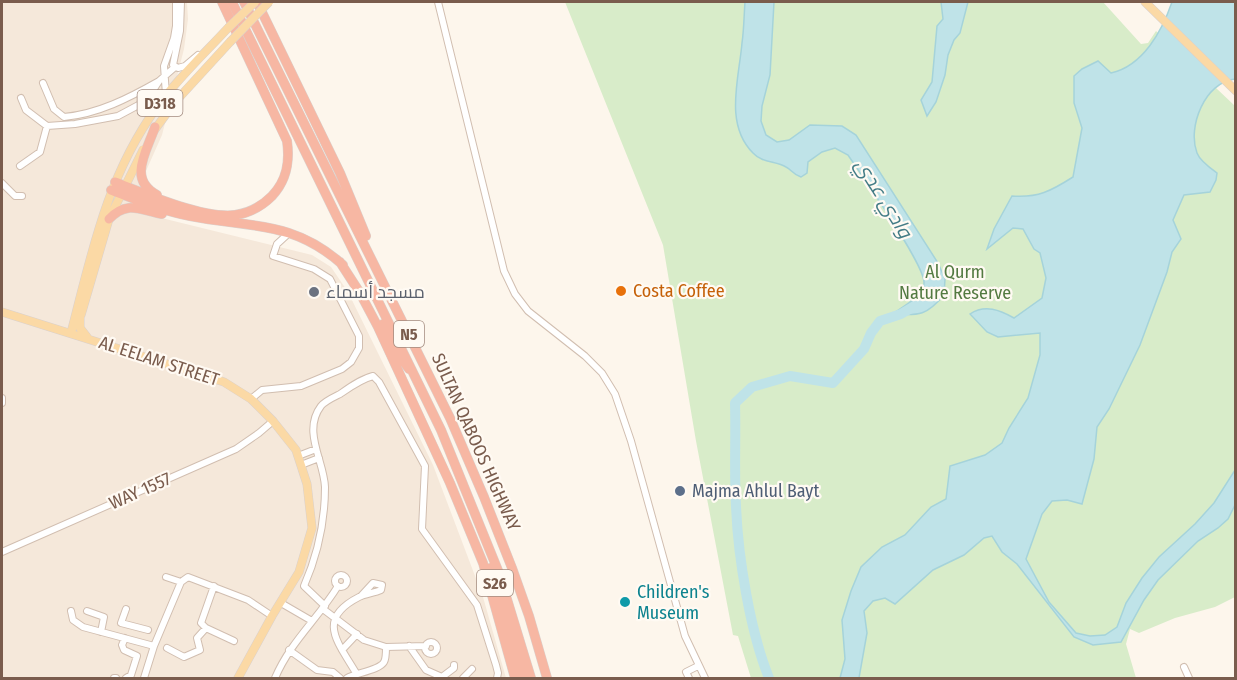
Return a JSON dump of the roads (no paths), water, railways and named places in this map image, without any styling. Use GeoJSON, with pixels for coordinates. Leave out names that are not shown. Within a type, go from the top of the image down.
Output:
{"type":"FeatureCollection","features":[{"type":"Feature","properties":{"kind":"highway"},"geometry":{"type":"LineString","coordinates":[[109,219],[118,210],[128,207],[161,213],[179,210],[223,215],[245,213],[266,203],[277,191],[285,176],[289,155],[285,135],[235,39],[220,2]]}},
{"type":"Feature","properties":{"kind":"highway","name":"SULTAN QABOOS HIGHWAY"},"geometry":{"type":"LineString","coordinates":[[232,2],[421,385],[466,488],[499,573],[531,678]]}},
{"type":"Feature","properties":{"kind":"highway","name":"SULTAN QABOOS HIGHWAY"},"geometry":{"type":"LineString","coordinates":[[244,2],[450,418],[484,497],[529,616],[547,678]]}},
{"type":"Feature","properties":{"kind":"highway"},"geometry":{"type":"LineString","coordinates":[[256,2],[355,206],[376,267]]}},
{"type":"Feature","properties":{"kind":"highway"},"geometry":{"type":"LineString","coordinates":[[155,128],[141,166],[141,179],[150,191],[179,210]]}},
{"type":"Feature","properties":{"kind":"highway"},"geometry":{"type":"LineString","coordinates":[[118,188],[179,210],[265,226],[290,232],[309,240],[340,262],[361,284],[401,358],[421,385]]}},
{"type":"Feature","properties":{"kind":"highway"},"geometry":{"type":"LineString","coordinates":[[340,262],[378,327],[450,483],[483,563],[515,678]]}},
{"type":"Feature","properties":{"kind":"highway","name":"S26"},"geometry":{"type":"LineString","coordinates":[[466,488],[523,678]]}},
{"type":"Feature","properties":{"kind":"main road","name":"D318"},"geometry":{"type":"LineString","coordinates":[[79,314],[93,245],[139,136],[166,95],[228,28],[256,2]]}},
{"type":"Feature","properties":{"kind":"main road","name":"D318"},"geometry":{"type":"LineString","coordinates":[[73,333],[118,188],[155,128],[175,102],[269,2]]}},
{"type":"Feature","properties":{"kind":"main road"},"geometry":{"type":"LineString","coordinates":[[1148,5],[1236,91]]}},
{"type":"Feature","properties":{"kind":"main road","name":"AL EELAM STREET"},"geometry":{"type":"LineString","coordinates":[[2,312],[224,382],[251,399],[273,421],[296,450],[307,484],[312,528],[299,572],[238,678]]}},
{"type":"Feature","properties":{"kind":"main road"},"geometry":{"type":"LineString","coordinates":[[58,329],[79,314]]}},
{"type":"Feature","properties":{"kind":"main road"},"geometry":{"type":"LineString","coordinates":[[79,314],[81,328],[88,338]]}},
{"type":"Feature","properties":{"kind":"street"},"geometry":{"type":"LineString","coordinates":[[21,98],[26,110],[47,126],[75,124],[118,116],[146,101],[161,79],[172,45],[176,26],[176,2]]}},
{"type":"Feature","properties":{"kind":"street"},"geometry":{"type":"LineString","coordinates":[[175,67],[172,61],[180,31],[181,2]]}},
{"type":"Feature","properties":{"kind":"street"},"geometry":{"type":"LineString","coordinates":[[438,2],[504,271],[515,294],[528,311],[585,356],[602,373],[615,394],[631,441],[685,636],[705,678]]}},
{"type":"Feature","properties":{"kind":"street"},"geometry":{"type":"LineString","coordinates":[[43,83],[54,109],[64,117],[92,111],[122,101],[161,79],[175,67],[185,66],[219,38]]}},
{"type":"Feature","properties":{"kind":"street"},"geometry":{"type":"LineString","coordinates":[[161,79],[166,85],[166,95]]}},
{"type":"Feature","properties":{"kind":"street"},"geometry":{"type":"LineString","coordinates":[[20,166],[40,152],[47,126]]}},
{"type":"Feature","properties":{"kind":"street"},"geometry":{"type":"LineString","coordinates":[[2,183],[15,196],[22,196]]}},
{"type":"Feature","properties":{"kind":"street"},"geometry":{"type":"LineString","coordinates":[[265,226],[277,244]]}},
{"type":"Feature","properties":{"kind":"street"},"geometry":{"type":"LineString","coordinates":[[251,399],[262,390],[301,386],[342,369],[351,362],[359,348],[359,336],[330,279],[314,269],[273,256],[277,244],[290,232]]}},
{"type":"Feature","properties":{"kind":"street"},"geometry":{"type":"LineString","coordinates":[[426,646],[386,647],[364,640],[324,608],[304,586],[320,544],[323,518],[324,475],[316,449],[314,427],[321,406],[367,377],[376,378],[425,466],[422,529],[477,605],[496,665],[497,678]]}},
{"type":"Feature","properties":{"kind":"street"},"geometry":{"type":"LineString","coordinates":[[2,398],[2,403]]}},
{"type":"Feature","properties":{"kind":"street","name":"WAY 1557"},"geometry":{"type":"LineString","coordinates":[[2,552],[236,449],[273,421]]}},
{"type":"Feature","properties":{"kind":"street"},"geometry":{"type":"LineString","coordinates":[[298,456],[316,449]]}},
{"type":"Feature","properties":{"kind":"street"},"geometry":{"type":"LineString","coordinates":[[301,465],[319,458]]}},
{"type":"Feature","properties":{"kind":"street"},"geometry":{"type":"LineString","coordinates":[[166,577],[181,582]]}},
{"type":"Feature","properties":{"kind":"street"},"geometry":{"type":"LineString","coordinates":[[144,678],[154,646],[181,582],[188,577],[248,600],[272,616]]}},
{"type":"Feature","properties":{"kind":"street"},"geometry":{"type":"LineString","coordinates":[[214,586],[201,620],[202,625],[234,641]]}},
{"type":"Feature","properties":{"kind":"street"},"geometry":{"type":"LineString","coordinates":[[274,678],[288,650],[324,608],[338,586]]}},
{"type":"Feature","properties":{"kind":"street"},"geometry":{"type":"LineString","coordinates":[[356,673],[342,650],[332,626],[334,617],[341,609],[361,596]]}},
{"type":"Feature","properties":{"kind":"street"},"geometry":{"type":"LineString","coordinates":[[281,603],[312,621]]}},
{"type":"Feature","properties":{"kind":"street"},"geometry":{"type":"LineString","coordinates":[[126,609],[121,623],[145,629],[138,642]]}},
{"type":"Feature","properties":{"kind":"street"},"geometry":{"type":"LineString","coordinates":[[71,611],[73,620],[83,627],[154,646]]}},
{"type":"Feature","properties":{"kind":"street"},"geometry":{"type":"LineString","coordinates":[[87,612],[104,616],[101,632]]}},
{"type":"Feature","properties":{"kind":"street"},"geometry":{"type":"LineString","coordinates":[[167,648],[184,657],[200,650],[201,646],[197,638],[206,628]]}},
{"type":"Feature","properties":{"kind":"street"},"geometry":{"type":"LineString","coordinates":[[342,650],[357,634]]}},
{"type":"Feature","properties":{"kind":"street"},"geometry":{"type":"LineString","coordinates":[[125,638],[122,645],[124,650],[136,656],[131,675],[126,678]]}},
{"type":"Feature","properties":{"kind":"street"},"geometry":{"type":"LineString","coordinates":[[409,646],[426,670],[434,675],[443,678],[454,668],[454,665]]}},
{"type":"Feature","properties":{"kind":"street"},"geometry":{"type":"LineString","coordinates":[[347,678],[380,666],[384,662],[386,647]]}},
{"type":"Feature","properties":{"kind":"street"},"geometry":{"type":"LineString","coordinates":[[288,650],[316,670],[333,672],[340,678]]}},
{"type":"Feature","properties":{"kind":"street"},"geometry":{"type":"LineString","coordinates":[[688,678],[686,672],[698,666]]}},
{"type":"Feature","properties":{"kind":"street"},"geometry":{"type":"LineString","coordinates":[[1184,668],[1189,678]]}},
{"type":"Feature","properties":{"kind":"street"},"geometry":{"type":"LineString","coordinates":[[464,678],[472,669]]}},
{"type":"Feature","properties":{"kind":"water"},"geometry":{"type":"Polygon","coordinates":[[[745,2],[774,2],[770,75],[762,106],[761,121],[766,135],[777,142],[789,140],[810,125],[842,126],[856,135],[938,263],[945,279],[944,295],[933,307],[917,314],[893,314],[921,292],[924,282],[914,257],[848,155],[835,148],[822,152],[808,162],[807,173],[801,177],[782,165],[757,156],[744,141],[736,115],[736,101],[745,2]]]}},
{"type":"Feature","properties":{"kind":"water"},"geometry":{"type":"Polygon","coordinates":[[[941,2],[968,2],[960,33],[954,40],[948,55],[945,75],[936,102],[927,116],[921,100],[932,82],[937,26],[943,19],[941,2]]]}},
{"type":"Feature","properties":{"kind":"water"},"geometry":{"type":"Polygon","coordinates":[[[1172,2],[1235,2],[1235,79],[1224,82],[1207,97],[1201,107],[1194,131],[1198,156],[1217,173],[1216,180],[1210,192],[1184,195],[1173,220],[1181,239],[1172,252],[1140,345],[1109,409],[1097,427],[1094,459],[1082,504],[1067,500],[1052,501],[1042,514],[1026,559],[1049,602],[1076,633],[1090,636],[1105,635],[1117,627],[1126,603],[1142,578],[1159,557],[1214,503],[1235,470],[1235,505],[1228,519],[1198,541],[1158,580],[1121,642],[1093,645],[1074,637],[1017,564],[1002,552],[992,536],[984,538],[964,555],[933,570],[895,604],[885,598],[873,601],[864,611],[867,633],[859,678],[840,678],[845,659],[842,620],[861,567],[882,547],[905,535],[931,507],[946,499],[950,466],[985,455],[1002,443],[1028,398],[1040,355],[1040,333],[998,337],[987,332],[970,314],[981,309],[992,309],[1014,318],[1042,298],[1046,278],[1040,253],[1034,249],[1023,229],[1013,228],[987,249],[994,229],[1012,196],[1029,196],[1044,192],[1073,177],[1082,128],[1074,103],[1074,76],[1098,61],[1111,73],[1133,63],[1150,46],[1172,2]]]}},
{"type":"Feature","properties":{"kind":"waterway","name":"وادي عدي"},"geometry":{"type":"LineString","coordinates":[[769,678],[756,638],[739,548],[735,493],[735,403],[752,387],[790,376],[833,383],[864,349],[871,333],[880,321],[913,307]]}},
{"type":"Feature","properties":{"kind":"place","name":"Costa Coffee"},"geometry":{"type":"Point","coordinates":[621,291]}},
{"type":"Feature","properties":{"kind":"place","name":"مسجد أسماء"},"geometry":{"type":"Point","coordinates":[314,292]}},
{"type":"Feature","properties":{"kind":"place","name":"Majma Ahlul Bayt"},"geometry":{"type":"Point","coordinates":[680,491]}},
{"type":"Feature","properties":{"kind":"place","name":"Children's Museum"},"geometry":{"type":"Point","coordinates":[625,602]}},
{"type":"Feature","properties":{"kind":"park label","name":"Al Qurm Nature Reserve"},"geometry":{"type":"Point","coordinates":[955,282]}}]}
